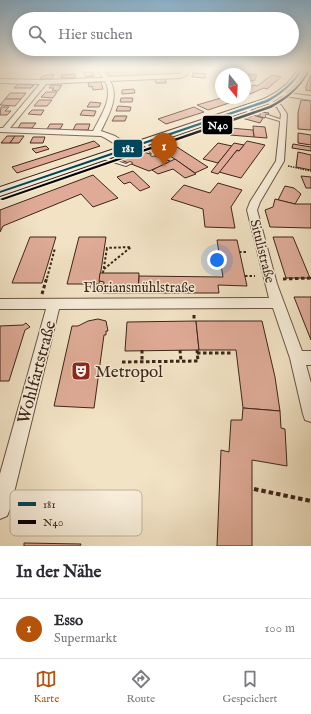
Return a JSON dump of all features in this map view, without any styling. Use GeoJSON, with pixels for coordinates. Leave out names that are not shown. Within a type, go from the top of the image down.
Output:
{"type":"FeatureCollection","features":[{"type":"Feature","properties":{"kind":"main road"},"geometry":{"type":"LineString","coordinates":[[0,192],[243,109],[279,94]]}},
{"type":"Feature","properties":{"kind":"street"},"geometry":{"type":"LineString","coordinates":[[2,130],[33,94]]}},
{"type":"Feature","properties":{"kind":"street"},"geometry":{"type":"LineString","coordinates":[[96,133],[111,99],[111,94]]}},
{"type":"Feature","properties":{"kind":"street"},"geometry":{"type":"LineString","coordinates":[[284,94],[311,98]]}},
{"type":"Feature","properties":{"kind":"street","name":"Situlistraße"},"geometry":{"type":"LineString","coordinates":[[267,100],[282,108],[284,114],[280,161],[255,202],[252,210],[277,303],[304,358],[311,414]]}},
{"type":"Feature","properties":{"kind":"street"},"geometry":{"type":"LineString","coordinates":[[2,130],[106,134],[127,148]]}},
{"type":"Feature","properties":{"kind":"street","name":"Floriansmühlstraße"},"geometry":{"type":"LineString","coordinates":[[0,304],[277,303]]}},
{"type":"Feature","properties":{"kind":"street","name":"Wohlfartstraße"},"geometry":{"type":"LineString","coordinates":[[0,509],[47,304]]}},
{"type":"Feature","properties":{"kind":"lane"},"geometry":{"type":"LineString","coordinates":[[243,109],[258,114]]}},
{"type":"Feature","properties":{"kind":"lane"},"geometry":{"type":"LineString","coordinates":[[267,116],[283,121]]}},
{"type":"Feature","properties":{"kind":"lane"},"geometry":{"type":"LineString","coordinates":[[144,142],[155,154],[153,155]]}},
{"type":"Feature","properties":{"kind":"lane"},"geometry":{"type":"LineString","coordinates":[[101,157],[126,165],[130,163]]}},
{"type":"Feature","properties":{"kind":"path"},"geometry":{"type":"LineString","coordinates":[[286,166],[311,171]]}},
{"type":"Feature","properties":{"kind":"path"},"geometry":{"type":"LineString","coordinates":[[131,247],[103,271],[107,248],[131,247]]}},
{"type":"Feature","properties":{"kind":"path"},"geometry":{"type":"LineString","coordinates":[[47,304],[55,248]]}},
{"type":"Feature","properties":{"kind":"path"},"geometry":{"type":"LineString","coordinates":[[239,252],[248,252]]}},
{"type":"Feature","properties":{"kind":"path"},"geometry":{"type":"LineString","coordinates":[[244,276],[255,276]]}},
{"type":"Feature","properties":{"kind":"path"},"geometry":{"type":"LineString","coordinates":[[283,279],[311,278]]}},
{"type":"Feature","properties":{"kind":"path"},"geometry":{"type":"LineString","coordinates":[[100,295],[102,282]]}},
{"type":"Feature","properties":{"kind":"path"},"geometry":{"type":"LineString","coordinates":[[194,312],[194,321]]}},
{"type":"Feature","properties":{"kind":"path"},"geometry":{"type":"LineString","coordinates":[[142,350],[142,362]]}},
{"type":"Feature","properties":{"kind":"path"},"geometry":{"type":"LineString","coordinates":[[180,350],[181,361]]}},
{"type":"Feature","properties":{"kind":"path"},"geometry":{"type":"LineString","coordinates":[[122,362],[198,361],[197,352],[233,353]]}},
{"type":"Feature","properties":{"kind":"path"},"geometry":{"type":"LineString","coordinates":[[254,489],[311,501]]}},
{"type":"Feature","properties":{"kind":"building"},"geometry":{"type":"Polygon","coordinates":[[[9,94],[25,94],[21,99],[5,99],[9,94]]]}},
{"type":"Feature","properties":{"kind":"building"},"geometry":{"type":"Polygon","coordinates":[[[44,94],[55,94],[53,98],[41,97],[44,94]]]}},
{"type":"Feature","properties":{"kind":"building"},"geometry":{"type":"Polygon","coordinates":[[[121,98],[133,98],[132,102],[120,102],[121,98]]]}},
{"type":"Feature","properties":{"kind":"building"},"geometry":{"type":"Polygon","coordinates":[[[5,99],[21,99],[15,106],[0,105],[5,99]]]}},
{"type":"Feature","properties":{"kind":"building"},"geometry":{"type":"Polygon","coordinates":[[[39,100],[52,100],[47,106],[34,106],[39,100]]]}},
{"type":"Feature","properties":{"kind":"building"},"geometry":{"type":"Polygon","coordinates":[[[215,100],[215,104],[226,104],[208,110],[197,105],[215,100]]]}},
{"type":"Feature","properties":{"kind":"building"},"geometry":{"type":"Polygon","coordinates":[[[301,100],[311,101],[311,130],[298,129],[298,113],[301,100]]]}},
{"type":"Feature","properties":{"kind":"building"},"geometry":{"type":"Polygon","coordinates":[[[90,102],[101,103],[99,107],[87,107],[90,102]]]}},
{"type":"Feature","properties":{"kind":"building"},"geometry":{"type":"Polygon","coordinates":[[[118,106],[131,107],[130,111],[116,111],[118,106]]]}},
{"type":"Feature","properties":{"kind":"building"},"geometry":{"type":"Polygon","coordinates":[[[1,107],[9,107],[5,111],[11,111],[7,115],[0,115],[1,107]]]}},
{"type":"Feature","properties":{"kind":"building"},"geometry":{"type":"Polygon","coordinates":[[[194,107],[204,112],[166,124],[158,119],[194,107]]]}},
{"type":"Feature","properties":{"kind":"building"},"geometry":{"type":"Polygon","coordinates":[[[32,110],[44,110],[41,115],[28,114],[32,110]]]}},
{"type":"Feature","properties":{"kind":"building"},"geometry":{"type":"Polygon","coordinates":[[[83,110],[96,111],[94,116],[80,115],[83,110]]]}},
{"type":"Feature","properties":{"kind":"building"},"geometry":{"type":"Polygon","coordinates":[[[261,112],[269,113],[265,118],[257,116],[261,112]]]}},
{"type":"Feature","properties":{"kind":"building"},"geometry":{"type":"Polygon","coordinates":[[[253,115],[263,118],[260,123],[238,117],[250,117],[253,115]]]}},
{"type":"Feature","properties":{"kind":"building"},"geometry":{"type":"Polygon","coordinates":[[[115,116],[127,116],[125,121],[112,121],[115,116]]]}},
{"type":"Feature","properties":{"kind":"building"},"geometry":{"type":"Polygon","coordinates":[[[21,123],[36,123],[32,128],[18,128],[21,123]]]}},
{"type":"Feature","properties":{"kind":"building"},"geometry":{"type":"Polygon","coordinates":[[[50,124],[63,124],[60,129],[47,129],[50,124]]]}},
{"type":"Feature","properties":{"kind":"building"},"geometry":{"type":"Polygon","coordinates":[[[76,124],[90,124],[88,130],[73,130],[76,124]]]}},
{"type":"Feature","properties":{"kind":"building"},"geometry":{"type":"Polygon","coordinates":[[[253,126],[265,127],[267,138],[254,137],[253,126]]]}},
{"type":"Feature","properties":{"kind":"building"},"geometry":{"type":"Polygon","coordinates":[[[230,128],[253,130],[254,137],[230,135],[230,128]]]}},
{"type":"Feature","properties":{"kind":"building"},"geometry":{"type":"Polygon","coordinates":[[[298,133],[311,135],[311,145],[298,143],[298,133]]]}},
{"type":"Feature","properties":{"kind":"building"},"geometry":{"type":"Polygon","coordinates":[[[7,136],[15,136],[10,143],[1,143],[7,136]]]}},
{"type":"Feature","properties":{"kind":"building"},"geometry":{"type":"Polygon","coordinates":[[[15,136],[24,136],[19,143],[10,143],[15,136]]]}},
{"type":"Feature","properties":{"kind":"building"},"geometry":{"type":"Polygon","coordinates":[[[33,137],[45,137],[43,143],[30,143],[33,137]]]}},
{"type":"Feature","properties":{"kind":"building"},"geometry":{"type":"Polygon","coordinates":[[[94,141],[100,146],[17,173],[12,167],[94,141]]]}},
{"type":"Feature","properties":{"kind":"building"},"geometry":{"type":"Polygon","coordinates":[[[247,141],[265,145],[241,178],[219,172],[237,150],[239,151],[247,141]]]}},
{"type":"Feature","properties":{"kind":"building"},"geometry":{"type":"Polygon","coordinates":[[[218,143],[232,146],[218,163],[203,159],[218,143]]]}},
{"type":"Feature","properties":{"kind":"building"},"geometry":{"type":"Polygon","coordinates":[[[234,143],[244,145],[239,151],[237,150],[218,174],[211,172],[234,143]]]}},
{"type":"Feature","properties":{"kind":"building"},"geometry":{"type":"Polygon","coordinates":[[[293,144],[311,147],[311,151],[292,148],[293,144]]]}},
{"type":"Feature","properties":{"kind":"building"},"geometry":{"type":"Polygon","coordinates":[[[46,146],[49,149],[36,153],[32,149],[46,146]]]}},
{"type":"Feature","properties":{"kind":"building"},"geometry":{"type":"Polygon","coordinates":[[[177,147],[208,167],[195,173],[163,151],[177,147]]]}},
{"type":"Feature","properties":{"kind":"building"},"geometry":{"type":"Polygon","coordinates":[[[144,152],[171,162],[149,171],[121,160],[144,152]]]}},
{"type":"Feature","properties":{"kind":"building"},"geometry":{"type":"Polygon","coordinates":[[[298,152],[311,155],[311,170],[296,167],[298,152]]]}},
{"type":"Feature","properties":{"kind":"building"},"geometry":{"type":"Polygon","coordinates":[[[175,159],[196,174],[185,178],[173,169],[158,174],[152,170],[175,159]]]}},
{"type":"Feature","properties":{"kind":"building"},"geometry":{"type":"Polygon","coordinates":[[[133,171],[150,187],[140,191],[130,182],[124,184],[117,177],[133,171]]]}},
{"type":"Feature","properties":{"kind":"building"},"geometry":{"type":"Polygon","coordinates":[[[93,175],[118,198],[93,207],[81,194],[3,226],[0,232],[0,210],[93,175]]]}},
{"type":"Feature","properties":{"kind":"building"},"geometry":{"type":"Polygon","coordinates":[[[301,176],[311,177],[311,188],[306,188],[301,176]]]}},
{"type":"Feature","properties":{"kind":"building"},"geometry":{"type":"Polygon","coordinates":[[[218,183],[242,190],[231,207],[235,228],[205,227],[203,209],[171,199],[184,185],[210,193],[218,183]]]}},
{"type":"Feature","properties":{"kind":"building"},"geometry":{"type":"Polygon","coordinates":[[[285,186],[294,188],[301,194],[295,204],[278,200],[285,186]]]}},
{"type":"Feature","properties":{"kind":"building"},"geometry":{"type":"Polygon","coordinates":[[[275,199],[295,204],[311,204],[311,228],[270,227],[265,210],[273,207],[275,199]]]}},
{"type":"Feature","properties":{"kind":"building"},"geometry":{"type":"Polygon","coordinates":[[[30,237],[56,237],[42,283],[12,283],[30,237]]]}},
{"type":"Feature","properties":{"kind":"building"},"geometry":{"type":"Polygon","coordinates":[[[79,237],[106,237],[99,284],[67,284],[79,237]]]}},
{"type":"Feature","properties":{"kind":"building"},"geometry":{"type":"Polygon","coordinates":[[[273,237],[293,237],[310,278],[286,278],[273,237]]]}},
{"type":"Feature","properties":{"kind":"building"},"geometry":{"type":"Polygon","coordinates":[[[217,240],[237,240],[247,286],[218,285],[219,293],[138,293],[139,276],[223,277],[217,240]]]}},
{"type":"Feature","properties":{"kind":"building"},"geometry":{"type":"Polygon","coordinates":[[[100,273],[139,273],[138,293],[103,293],[104,282],[99,281],[100,273]]]}},
{"type":"Feature","properties":{"kind":"building"},"geometry":{"type":"Polygon","coordinates":[[[294,297],[311,297],[311,340],[305,325],[294,297]]]}},
{"type":"Feature","properties":{"kind":"building","name":"Metropol"},"geometry":{"type":"Polygon","coordinates":[[[98,319],[106,321],[108,331],[106,331],[106,335],[104,335],[94,408],[54,406],[72,326],[78,326],[88,321],[98,319]]]}},
{"type":"Feature","properties":{"kind":"building"},"geometry":{"type":"Polygon","coordinates":[[[196,321],[199,350],[125,351],[127,322],[196,321]]]}},
{"type":"Feature","properties":{"kind":"building"},"geometry":{"type":"Polygon","coordinates":[[[196,321],[262,321],[275,377],[280,411],[243,408],[236,350],[199,350],[196,321]]]}},
{"type":"Feature","properties":{"kind":"building"},"geometry":{"type":"Polygon","coordinates":[[[26,323],[30,327],[25,330],[9,381],[0,381],[0,326],[23,325],[26,323]]]}},
{"type":"Feature","properties":{"kind":"building"},"geometry":{"type":"Polygon","coordinates":[[[243,408],[280,411],[281,428],[285,429],[287,466],[252,460],[252,546],[217,546],[221,450],[229,452],[231,420],[242,420],[243,408]]]}},
{"type":"Feature","properties":{"kind":"building"},"geometry":{"type":"Polygon","coordinates":[[[24,543],[81,544],[80,546],[24,546],[24,543]]]}},
{"type":"Feature","properties":{"kind":"transit line","name":"181"},"geometry":{"type":"LineString","coordinates":[[0,192],[267,101],[279,94]]}},
{"type":"Feature","properties":{"kind":"transit line","name":"N40"},"geometry":{"type":"LineString","coordinates":[[2,199],[270,107],[282,101],[290,94]]}},
{"type":"Feature","properties":{"kind":"place","name":"Esso"},"geometry":{"type":"Point","coordinates":[164,166]}},
{"type":"Feature","properties":{"kind":"place","name":"Metropol"},"geometry":{"type":"Point","coordinates":[81,371]}}]}
